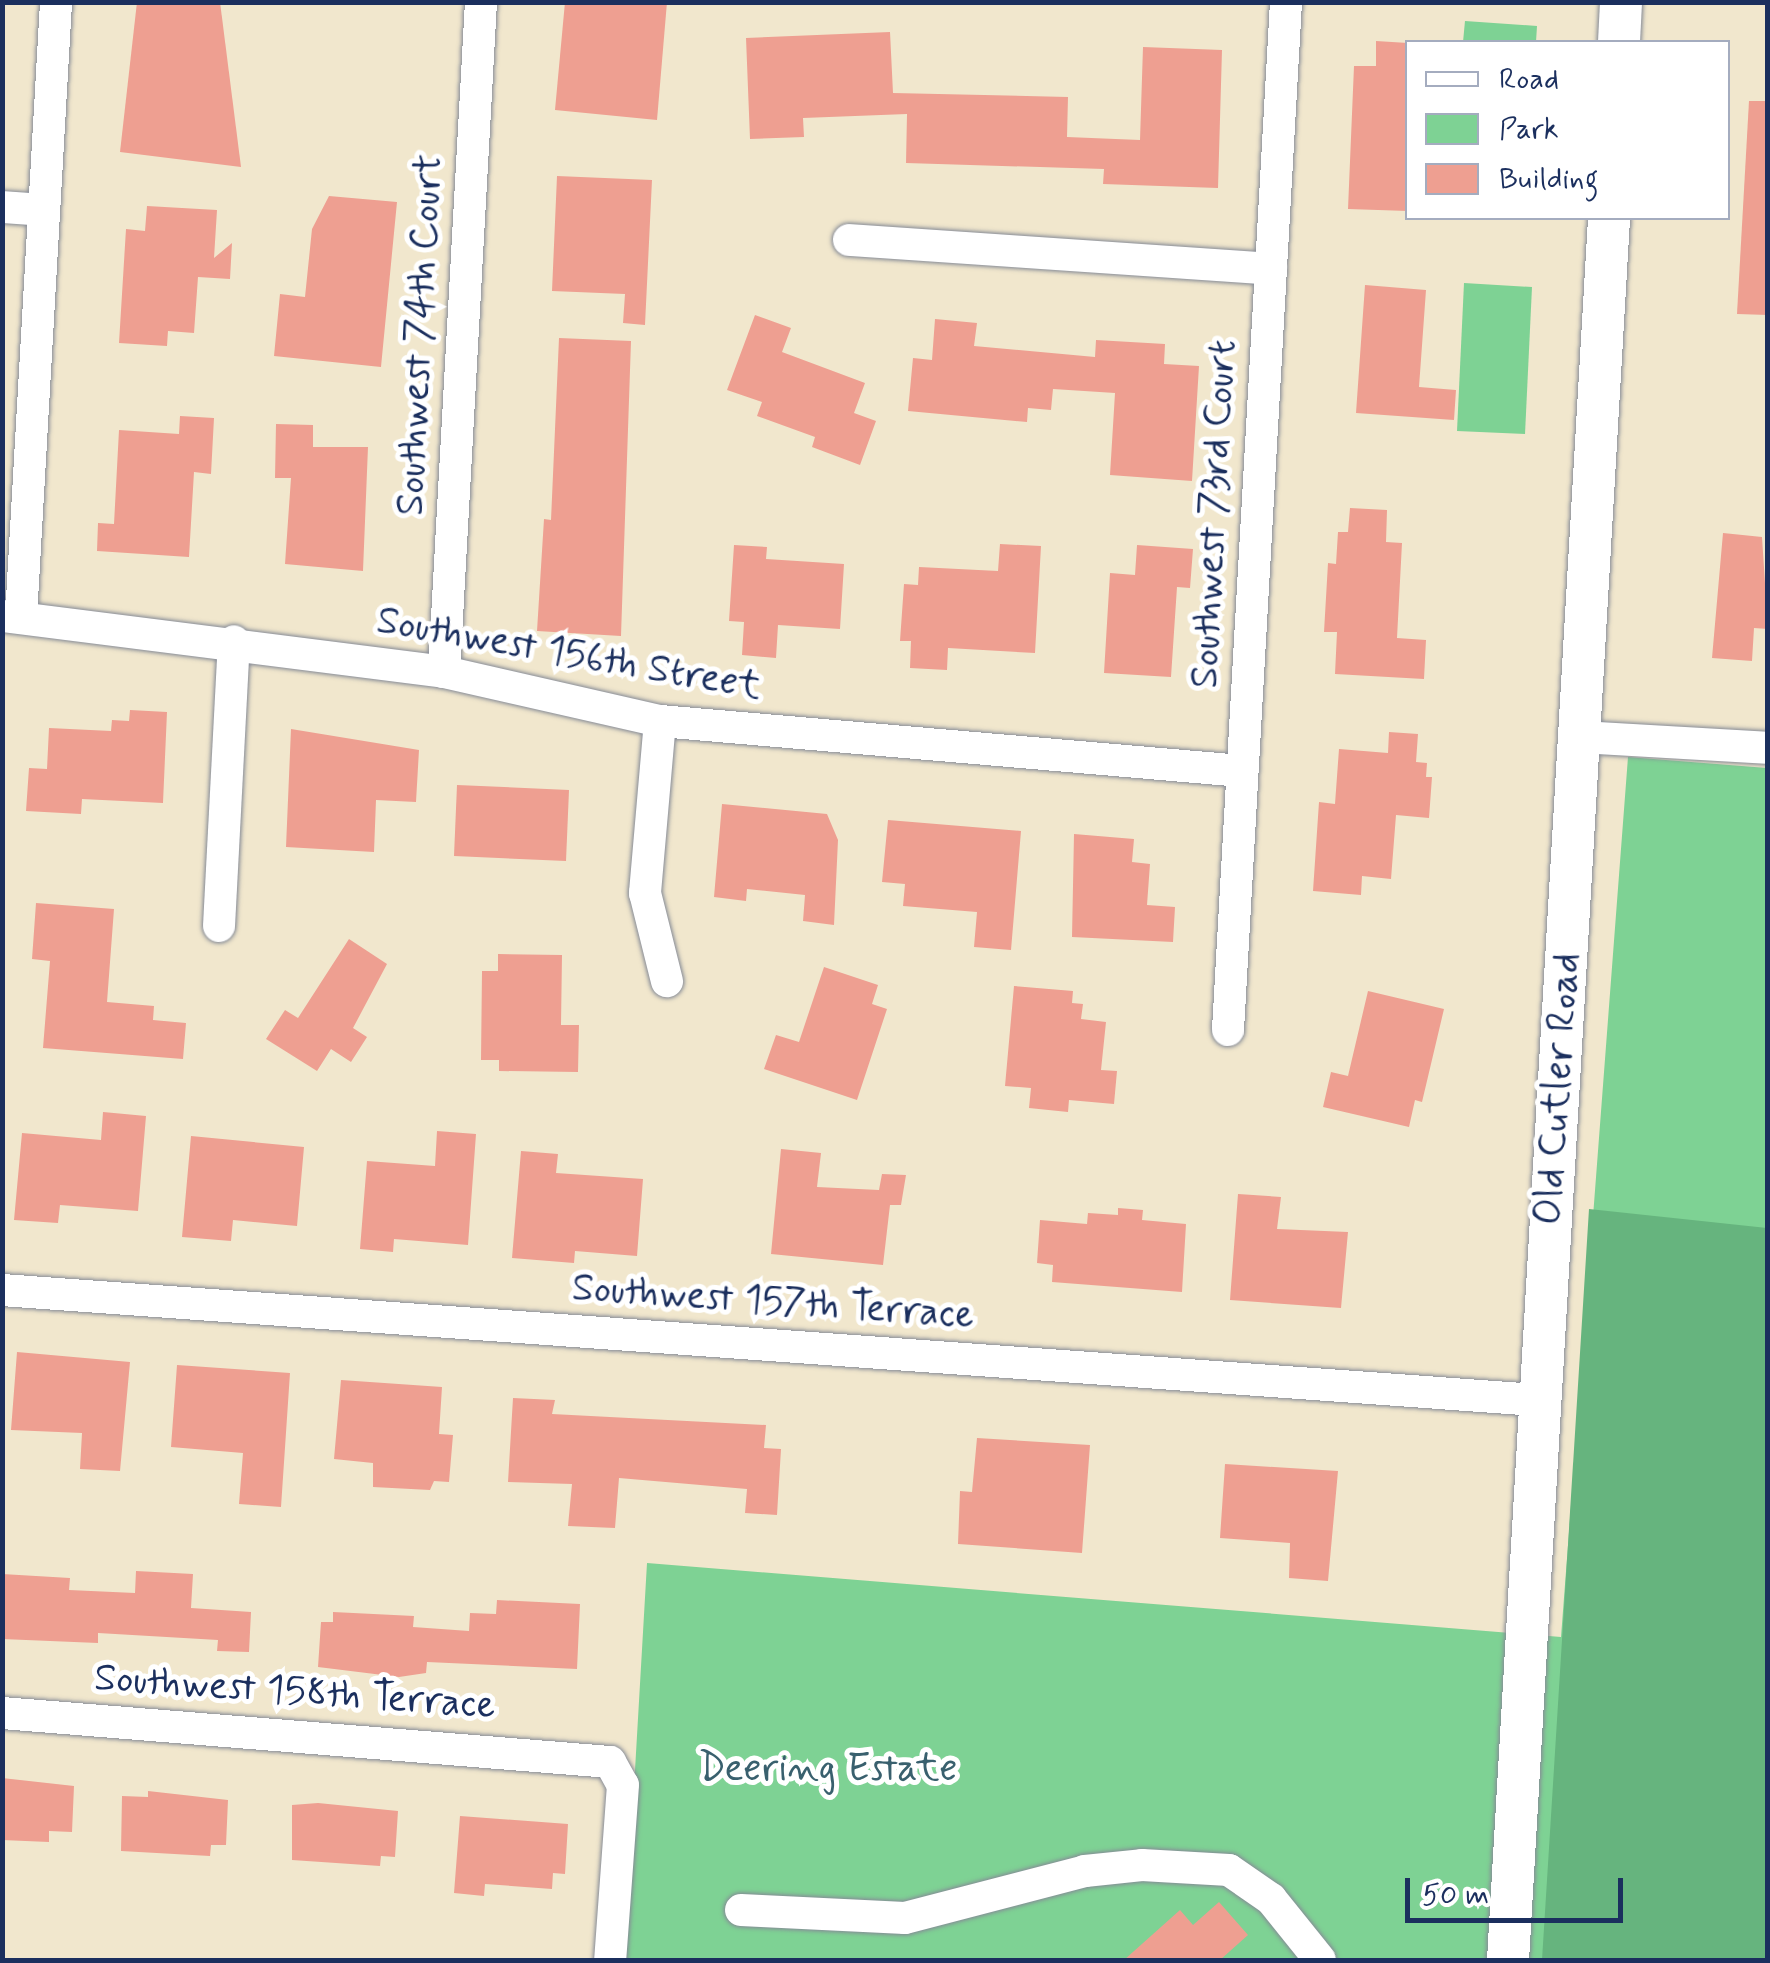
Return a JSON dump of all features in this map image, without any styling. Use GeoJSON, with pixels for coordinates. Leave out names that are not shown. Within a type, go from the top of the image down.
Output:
{"type":"FeatureCollection","features":[{"type":"Feature","properties":{"kind":"main road"},"geometry":{"type":"LineString","coordinates":[[1619,40],[1622,2]]}},
{"type":"Feature","properties":{"kind":"main road","name":"Old Cutler Road"},"geometry":{"type":"LineString","coordinates":[[1508,1960],[1609,220]]}},
{"type":"Feature","properties":{"kind":"street"},"geometry":{"type":"LineString","coordinates":[[12,617],[56,2]]}},
{"type":"Feature","properties":{"kind":"street","name":"Southwest 74th Court"},"geometry":{"type":"LineString","coordinates":[[444,672],[481,2]]}},
{"type":"Feature","properties":{"kind":"street","name":"Southwest 73rd Court"},"geometry":{"type":"LineString","coordinates":[[1228,1030],[1286,2]]}},
{"type":"Feature","properties":{"kind":"street"},"geometry":{"type":"LineString","coordinates":[[2,207],[41,210]]}},
{"type":"Feature","properties":{"kind":"street"},"geometry":{"type":"LineString","coordinates":[[849,240],[1270,270]]}},
{"type":"Feature","properties":{"kind":"street","name":"Southwest 156th Street"},"geometry":{"type":"LineString","coordinates":[[12,617],[234,640],[444,672],[660,721],[1242,771]]}},
{"type":"Feature","properties":{"kind":"street"},"geometry":{"type":"LineString","coordinates":[[218,926],[234,640]]}},
{"type":"Feature","properties":{"kind":"street"},"geometry":{"type":"LineString","coordinates":[[660,721],[644,893],[666,981]]}},
{"type":"Feature","properties":{"kind":"street"},"geometry":{"type":"LineString","coordinates":[[1580,737],[1768,748]]}},
{"type":"Feature","properties":{"kind":"street","name":"Southwest 157th Terrace"},"geometry":{"type":"LineString","coordinates":[[2,1290],[1538,1400]]}},
{"type":"Feature","properties":{"kind":"street","name":"Southwest 158th Terrace"},"geometry":{"type":"LineString","coordinates":[[2,1713],[610,1762],[622,1778],[610,1960]]}},
{"type":"Feature","properties":{"kind":"street"},"geometry":{"type":"LineString","coordinates":[[741,1910],[904,1918],[1086,1871],[1142,1865],[1229,1870],[1271,1899],[1320,1960]]}},
{"type":"Feature","properties":{"kind":"green space"},"geometry":{"type":"Polygon","coordinates":[[[1465,21],[1537,26],[1536,40],[1463,40],[1465,21]]]}},
{"type":"Feature","properties":{"kind":"green space"},"geometry":{"type":"Polygon","coordinates":[[[1464,283],[1532,287],[1525,434],[1457,431],[1464,283]]]}},
{"type":"Feature","properties":{"kind":"green space","name":"Deering Estate"},"geometry":{"type":"Polygon","coordinates":[[[1628,757],[1767,768],[1767,1960],[624,1960],[647,1563],[1561,1637],[1628,757]]]}},
{"type":"Feature","properties":{"kind":"green space"},"geometry":{"type":"Polygon","coordinates":[[[1589,1209],[1767,1228],[1767,1960],[1542,1960],[1589,1209]]]}},
{"type":"Feature","properties":{"kind":"building"},"geometry":{"type":"Polygon","coordinates":[[[137,2],[220,2],[241,167],[120,152],[137,2]]]}},
{"type":"Feature","properties":{"kind":"building"},"geometry":{"type":"Polygon","coordinates":[[[565,2],[667,2],[657,120],[555,110],[565,2]]]}},
{"type":"Feature","properties":{"kind":"building"},"geometry":{"type":"Polygon","coordinates":[[[890,32],[893,93],[1068,97],[1067,137],[1140,140],[1143,47],[1222,50],[1218,188],[1103,184],[1104,169],[906,163],[907,114],[803,118],[804,137],[750,139],[746,38],[890,32]]]}},
{"type":"Feature","properties":{"kind":"building"},"geometry":{"type":"Polygon","coordinates":[[[1376,41],[1405,43],[1405,211],[1348,209],[1354,66],[1376,66],[1376,41]]]}},
{"type":"Feature","properties":{"kind":"building"},"geometry":{"type":"Polygon","coordinates":[[[1749,101],[1768,101],[1768,315],[1737,314],[1749,101]]]}},
{"type":"Feature","properties":{"kind":"building"},"geometry":{"type":"Polygon","coordinates":[[[557,176],[652,180],[645,325],[623,323],[625,294],[552,291],[557,176]]]}},
{"type":"Feature","properties":{"kind":"building"},"geometry":{"type":"Polygon","coordinates":[[[329,196],[397,202],[381,367],[274,356],[280,294],[305,297],[312,229],[329,196]]]}},
{"type":"Feature","properties":{"kind":"building"},"geometry":{"type":"Polygon","coordinates":[[[147,206],[217,210],[214,258],[232,243],[230,279],[198,277],[194,333],[168,331],[167,346],[119,343],[126,229],[145,231],[147,206]]]}},
{"type":"Feature","properties":{"kind":"building"},"geometry":{"type":"Polygon","coordinates":[[[1365,285],[1426,290],[1419,387],[1456,390],[1454,420],[1356,413],[1365,285]]]}},
{"type":"Feature","properties":{"kind":"building"},"geometry":{"type":"Polygon","coordinates":[[[755,315],[791,328],[782,352],[865,383],[854,413],[876,421],[860,465],[812,447],[815,437],[757,416],[762,402],[727,390],[755,315]]]}},
{"type":"Feature","properties":{"kind":"building"},"geometry":{"type":"Polygon","coordinates":[[[935,319],[977,323],[974,346],[1095,357],[1096,340],[1165,344],[1164,364],[1199,366],[1192,481],[1110,475],[1115,393],[1053,389],[1051,410],[1028,408],[1027,422],[908,411],[913,358],[932,360],[935,319]]]}},
{"type":"Feature","properties":{"kind":"building"},"geometry":{"type":"Polygon","coordinates":[[[559,338],[631,341],[621,636],[537,631],[544,519],[551,520],[559,338]]]}},
{"type":"Feature","properties":{"kind":"building"},"geometry":{"type":"Polygon","coordinates":[[[180,416],[214,418],[211,474],[194,472],[189,557],[97,551],[98,523],[114,524],[119,430],[179,434],[180,416]]]}},
{"type":"Feature","properties":{"kind":"building"},"geometry":{"type":"Polygon","coordinates":[[[276,424],[313,425],[313,447],[368,447],[363,571],[285,564],[291,478],[275,478],[276,424]]]}},
{"type":"Feature","properties":{"kind":"building"},"geometry":{"type":"Polygon","coordinates":[[[1350,508],[1387,510],[1386,542],[1402,543],[1397,638],[1426,640],[1424,679],[1335,674],[1337,632],[1324,632],[1328,563],[1336,564],[1338,532],[1348,532],[1350,508]]]}},
{"type":"Feature","properties":{"kind":"building"},"geometry":{"type":"Polygon","coordinates":[[[1723,533],[1762,537],[1768,629],[1754,628],[1752,661],[1712,658],[1723,533]]]}},
{"type":"Feature","properties":{"kind":"building"},"geometry":{"type":"Polygon","coordinates":[[[1000,544],[1041,546],[1035,653],[948,648],[947,670],[910,668],[911,641],[900,641],[904,584],[918,585],[919,567],[998,571],[1000,544]]]}},
{"type":"Feature","properties":{"kind":"building"},"geometry":{"type":"Polygon","coordinates":[[[734,545],[767,547],[766,559],[844,564],[840,629],[778,625],[776,658],[742,655],[744,622],[729,621],[734,545]]]}},
{"type":"Feature","properties":{"kind":"building"},"geometry":{"type":"Polygon","coordinates":[[[1137,545],[1193,549],[1190,588],[1177,587],[1171,677],[1104,673],[1110,573],[1135,575],[1137,545]]]}},
{"type":"Feature","properties":{"kind":"building"},"geometry":{"type":"Polygon","coordinates":[[[130,710],[167,712],[163,803],[82,799],[81,814],[26,811],[29,768],[47,769],[49,728],[111,731],[112,720],[129,721],[130,710]]]}},
{"type":"Feature","properties":{"kind":"building"},"geometry":{"type":"Polygon","coordinates":[[[291,729],[419,750],[416,802],[376,800],[374,852],[286,847],[291,729]]]}},
{"type":"Feature","properties":{"kind":"building"},"geometry":{"type":"Polygon","coordinates":[[[1389,732],[1418,734],[1416,762],[1427,763],[1426,777],[1432,777],[1429,818],[1396,815],[1391,879],[1362,876],[1361,895],[1313,891],[1319,802],[1335,804],[1339,749],[1388,753],[1389,732]]]}},
{"type":"Feature","properties":{"kind":"building"},"geometry":{"type":"Polygon","coordinates":[[[457,785],[569,790],[566,861],[454,856],[457,785]]]}},
{"type":"Feature","properties":{"kind":"building"},"geometry":{"type":"Polygon","coordinates":[[[722,804],[827,814],[838,840],[834,925],[803,921],[805,895],[747,889],[746,901],[714,897],[722,804]]]}},
{"type":"Feature","properties":{"kind":"building"},"geometry":{"type":"Polygon","coordinates":[[[888,820],[1021,831],[1011,950],[974,947],[977,912],[903,906],[905,884],[882,882],[888,820]]]}},
{"type":"Feature","properties":{"kind":"building"},"geometry":{"type":"Polygon","coordinates":[[[1074,834],[1134,839],[1132,862],[1150,864],[1147,905],[1175,907],[1173,942],[1072,937],[1074,834]]]}},
{"type":"Feature","properties":{"kind":"building"},"geometry":{"type":"Polygon","coordinates":[[[36,903],[114,909],[107,1002],[154,1006],[153,1020],[186,1023],[183,1059],[43,1048],[50,961],[32,959],[36,903]]]}},
{"type":"Feature","properties":{"kind":"building"},"geometry":{"type":"Polygon","coordinates":[[[349,939],[387,964],[353,1028],[367,1037],[351,1062],[331,1049],[317,1071],[266,1039],[285,1010],[298,1018],[349,939]]]}},
{"type":"Feature","properties":{"kind":"building"},"geometry":{"type":"Polygon","coordinates":[[[498,954],[562,955],[561,1025],[579,1025],[578,1072],[499,1071],[499,1060],[481,1060],[482,971],[498,971],[498,954]]]}},
{"type":"Feature","properties":{"kind":"building"},"geometry":{"type":"Polygon","coordinates":[[[824,967],[878,985],[872,1004],[887,1009],[857,1100],[764,1069],[776,1035],[799,1042],[824,967]]]}},
{"type":"Feature","properties":{"kind":"building"},"geometry":{"type":"Polygon","coordinates":[[[1014,986],[1073,991],[1072,1003],[1083,1004],[1081,1019],[1106,1022],[1101,1070],[1117,1071],[1114,1104],[1069,1100],[1068,1112],[1029,1108],[1031,1088],[1005,1086],[1014,986]]]}},
{"type":"Feature","properties":{"kind":"building"},"geometry":{"type":"Polygon","coordinates":[[[1368,991],[1444,1009],[1422,1102],[1415,1100],[1409,1127],[1323,1107],[1331,1072],[1348,1076],[1368,991]]]}},
{"type":"Feature","properties":{"kind":"building"},"geometry":{"type":"Polygon","coordinates":[[[103,1112],[146,1116],[138,1211],[60,1205],[58,1223],[14,1220],[22,1133],[101,1140],[103,1112]]]}},
{"type":"Feature","properties":{"kind":"building"},"geometry":{"type":"Polygon","coordinates":[[[437,1131],[476,1134],[468,1245],[394,1239],[393,1252],[360,1249],[367,1161],[435,1166],[437,1131]]]}},
{"type":"Feature","properties":{"kind":"building"},"geometry":{"type":"Polygon","coordinates":[[[191,1136],[304,1147],[297,1226],[233,1220],[231,1241],[182,1237],[191,1136]]]}},
{"type":"Feature","properties":{"kind":"building"},"geometry":{"type":"Polygon","coordinates":[[[781,1149],[821,1153],[817,1187],[879,1190],[882,1174],[906,1175],[901,1205],[890,1205],[883,1265],[771,1254],[781,1149]]]}},
{"type":"Feature","properties":{"kind":"building"},"geometry":{"type":"Polygon","coordinates":[[[521,1151],[558,1154],[556,1173],[643,1179],[637,1256],[575,1251],[574,1263],[512,1258],[521,1151]]]}},
{"type":"Feature","properties":{"kind":"building"},"geometry":{"type":"Polygon","coordinates":[[[1238,1194],[1281,1197],[1277,1229],[1348,1232],[1341,1308],[1230,1300],[1238,1194]]]}},
{"type":"Feature","properties":{"kind":"building"},"geometry":{"type":"Polygon","coordinates":[[[1118,1208],[1143,1210],[1142,1220],[1186,1224],[1182,1292],[1052,1282],[1053,1265],[1037,1263],[1040,1220],[1087,1224],[1088,1213],[1118,1215],[1118,1208]]]}},
{"type":"Feature","properties":{"kind":"building"},"geometry":{"type":"Polygon","coordinates":[[[17,1352],[130,1362],[120,1471],[80,1469],[82,1433],[11,1430],[17,1352]]]}},
{"type":"Feature","properties":{"kind":"building"},"geometry":{"type":"Polygon","coordinates":[[[177,1365],[290,1373],[281,1507],[239,1504],[243,1453],[171,1447],[177,1365]]]}},
{"type":"Feature","properties":{"kind":"building"},"geometry":{"type":"Polygon","coordinates":[[[341,1380],[442,1387],[439,1434],[453,1435],[449,1482],[434,1481],[430,1490],[373,1487],[373,1463],[334,1459],[341,1380]]]}},
{"type":"Feature","properties":{"kind":"building"},"geometry":{"type":"Polygon","coordinates":[[[513,1398],[555,1400],[552,1414],[766,1425],[764,1448],[781,1449],[777,1515],[745,1513],[747,1489],[619,1478],[615,1528],[568,1526],[572,1484],[508,1482],[513,1398]]]}},
{"type":"Feature","properties":{"kind":"building"},"geometry":{"type":"Polygon","coordinates":[[[977,1438],[1090,1445],[1082,1553],[958,1544],[960,1491],[972,1492],[977,1438]]]}},
{"type":"Feature","properties":{"kind":"building"},"geometry":{"type":"Polygon","coordinates":[[[1225,1464],[1338,1471],[1328,1581],[1289,1578],[1290,1543],[1220,1538],[1225,1464]]]}},
{"type":"Feature","properties":{"kind":"building"},"geometry":{"type":"Polygon","coordinates":[[[136,1571],[193,1574],[191,1608],[251,1612],[249,1652],[217,1651],[218,1640],[98,1633],[98,1643],[2,1639],[2,1574],[70,1578],[69,1590],[135,1593],[136,1571]]]}},
{"type":"Feature","properties":{"kind":"building"},"geometry":{"type":"Polygon","coordinates":[[[497,1600],[580,1604],[577,1669],[427,1662],[426,1673],[399,1677],[318,1667],[321,1622],[333,1622],[333,1612],[414,1616],[413,1627],[469,1631],[470,1613],[496,1614],[497,1600]]]}},
{"type":"Feature","properties":{"kind":"building"},"geometry":{"type":"Polygon","coordinates":[[[2,1778],[74,1786],[72,1832],[49,1831],[49,1842],[2,1840],[2,1778]]]}},
{"type":"Feature","properties":{"kind":"building"},"geometry":{"type":"Polygon","coordinates":[[[148,1791],[228,1800],[226,1845],[211,1845],[210,1856],[121,1851],[122,1796],[148,1797],[148,1791]]]}},
{"type":"Feature","properties":{"kind":"building"},"geometry":{"type":"Polygon","coordinates":[[[318,1803],[398,1811],[395,1857],[381,1856],[380,1866],[292,1860],[292,1805],[318,1803]]]}},
{"type":"Feature","properties":{"kind":"building"},"geometry":{"type":"Polygon","coordinates":[[[460,1816],[568,1824],[565,1874],[553,1873],[552,1889],[485,1884],[484,1896],[454,1893],[460,1816]]]}},
{"type":"Feature","properties":{"kind":"building"},"geometry":{"type":"Polygon","coordinates":[[[1219,1902],[1248,1935],[1220,1960],[1124,1960],[1180,1910],[1193,1925],[1219,1902]]]}}]}
